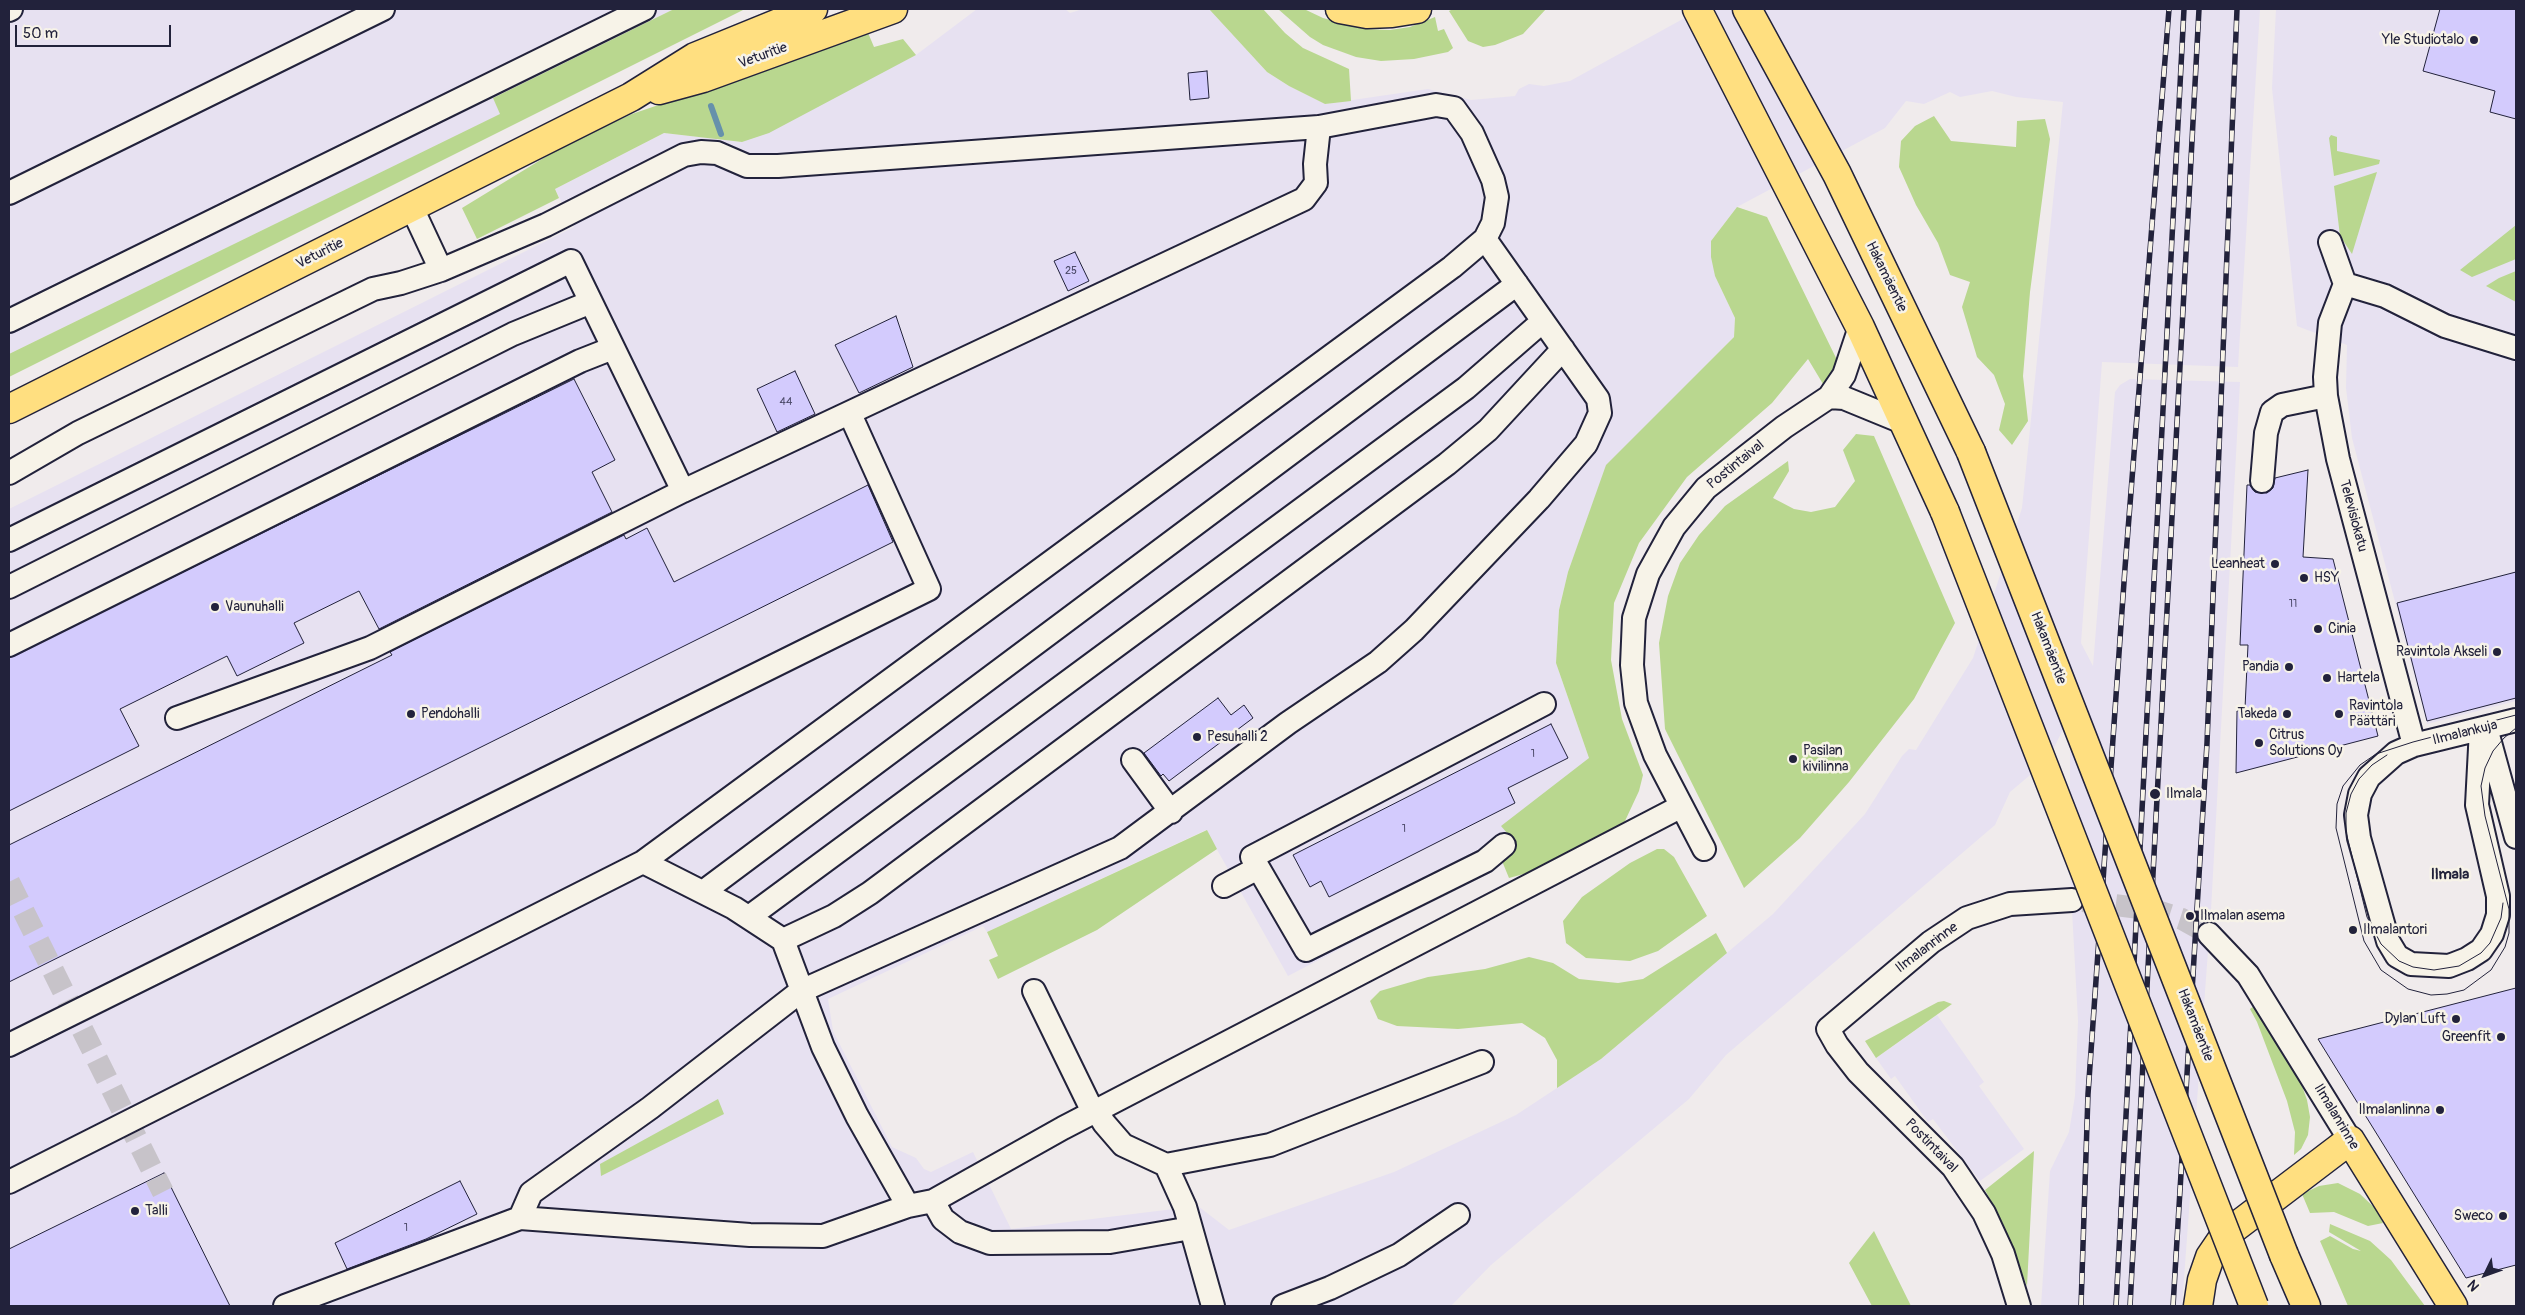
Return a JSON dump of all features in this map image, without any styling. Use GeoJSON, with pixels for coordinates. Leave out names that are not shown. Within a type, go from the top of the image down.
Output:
{"type":"FeatureCollection","features":[{"type":"Feature","properties":{"kind":"main road","name":"Veturitie"},"geometry":{"type":"LineString","coordinates":[[9,409],[631,97],[695,57],[813,9]]}},
{"type":"Feature","properties":{"kind":"main road","name":"Veturitie"},"geometry":{"type":"LineString","coordinates":[[631,97],[703,78],[893,9]]}},
{"type":"Feature","properties":{"kind":"main road"},"geometry":{"type":"LineString","coordinates":[[1340,9],[1367,14],[1392,13],[1416,9]]}},
{"type":"Feature","properties":{"kind":"main road"},"geometry":{"type":"LineString","coordinates":[[1697,9],[1860,327],[1945,512],[2254,1306]]}},
{"type":"Feature","properties":{"kind":"main road","name":"Hakamäentie"},"geometry":{"type":"LineString","coordinates":[[1747,9],[1837,174],[1971,452],[2284,1255],[2306,1306]]}},
{"type":"Feature","properties":{"kind":"main road"},"geometry":{"type":"LineString","coordinates":[[2198,1306],[2202,1280],[2210,1256],[2225,1235],[2350,1140]]}},
{"type":"Feature","properties":{"kind":"main road","name":"Ilmalanrinne"},"geometry":{"type":"LineString","coordinates":[[2350,1140],[2453,1306]]}},
{"type":"Feature","properties":{"kind":"street"},"geometry":{"type":"LineString","coordinates":[[9,193],[384,9]]}},
{"type":"Feature","properties":{"kind":"street"},"geometry":{"type":"LineString","coordinates":[[9,321],[644,9]]}},
{"type":"Feature","properties":{"kind":"street"},"geometry":{"type":"LineString","coordinates":[[9,473],[78,434],[373,289],[401,283],[441,270],[546,225],[660,165],[684,155],[701,152],[717,153],[747,166],[758,167],[1319,127],[1436,105],[1454,108],[1472,133],[1493,180],[1497,197],[1492,224],[1485,238],[1452,267],[643,862],[9,1182]]}},
{"type":"Feature","properties":{"kind":"street"},"geometry":{"type":"LineString","coordinates":[[177,718],[370,648],[683,491],[1304,199],[1316,183],[1315,164],[1319,127]]}},
{"type":"Feature","properties":{"kind":"street"},"geometry":{"type":"LineString","coordinates":[[412,208],[441,270]]}},
{"type":"Feature","properties":{"kind":"street"},"geometry":{"type":"LineString","coordinates":[[520,1218],[531,1193],[650,1108],[801,991],[1120,848],[1171,812],[1288,723],[1378,662],[1414,630],[1539,499],[1586,444],[1600,413],[1598,399],[1485,238]]}},
{"type":"Feature","properties":{"kind":"street"},"geometry":{"type":"LineString","coordinates":[[2330,242],[2344,284],[2385,296],[2445,326],[2516,348]]}},
{"type":"Feature","properties":{"kind":"street"},"geometry":{"type":"LineString","coordinates":[[9,540],[571,260],[683,491]]}},
{"type":"Feature","properties":{"kind":"street"},"geometry":{"type":"LineString","coordinates":[[703,892],[1517,284]]}},
{"type":"Feature","properties":{"kind":"street","name":"Televisiokatu"},"geometry":{"type":"LineString","coordinates":[[2344,284],[2330,324],[2325,377],[2326,396],[2338,459],[2414,745]]}},
{"type":"Feature","properties":{"kind":"street"},"geometry":{"type":"LineString","coordinates":[[9,587],[512,334],[591,302]]}},
{"type":"Feature","properties":{"kind":"street"},"geometry":{"type":"LineString","coordinates":[[749,917],[1466,388],[1543,322]]}},
{"type":"Feature","properties":{"kind":"street"},"geometry":{"type":"LineString","coordinates":[[1829,397],[1844,375],[1860,327]]}},
{"type":"Feature","properties":{"kind":"street"},"geometry":{"type":"LineString","coordinates":[[9,645],[580,361],[613,348]]}},
{"type":"Feature","properties":{"kind":"street"},"geometry":{"type":"LineString","coordinates":[[783,940],[834,916],[870,893],[1447,464],[1488,430],[1563,349]]}},
{"type":"Feature","properties":{"kind":"street"},"geometry":{"type":"LineString","coordinates":[[2262,481],[2266,433],[2272,412],[2282,405],[2326,396]]}},
{"type":"Feature","properties":{"kind":"street"},"geometry":{"type":"LineString","coordinates":[[1829,397],[1844,398],[1905,423]]}},
{"type":"Feature","properties":{"kind":"street","name":"Postintaival"},"geometry":{"type":"LineString","coordinates":[[1704,849],[1680,807],[1655,755],[1636,702],[1632,665],[1634,618],[1648,574],[1674,527],[1706,488],[1784,427],[1829,397]]}},
{"type":"Feature","properties":{"kind":"street"},"geometry":{"type":"LineString","coordinates":[[9,1045],[929,589],[850,414]]}},
{"type":"Feature","properties":{"kind":"street"},"geometry":{"type":"LineString","coordinates":[[1504,845],[1485,861],[1306,950],[1252,857],[1544,704]]}},
{"type":"Feature","properties":{"kind":"street","name":"Ilmalankuja"},"geometry":{"type":"LineString","coordinates":[[2484,729],[2477,805],[2498,896],[2498,915],[2492,934],[2481,950],[2467,959],[2450,966],[2411,964],[2397,956],[2388,941],[2359,838],[2356,815],[2360,794],[2369,777],[2391,757],[2414,745],[2516,720]]}},
{"type":"Feature","properties":{"kind":"street"},"geometry":{"type":"LineString","coordinates":[[2484,729],[2516,837]]}},
{"type":"Feature","properties":{"kind":"street"},"geometry":{"type":"LineString","coordinates":[[1133,760],[1171,812]]}},
{"type":"Feature","properties":{"kind":"street"},"geometry":{"type":"LineString","coordinates":[[285,1306],[520,1218],[750,1235],[823,1236],[908,1206],[933,1201],[1095,1111],[1680,807]]}},
{"type":"Feature","properties":{"kind":"street"},"geometry":{"type":"LineString","coordinates":[[643,862],[749,917],[783,940],[824,1047],[857,1116],[908,1206]]}},
{"type":"Feature","properties":{"kind":"street"},"geometry":{"type":"LineString","coordinates":[[1224,886],[1258,868]]}},
{"type":"Feature","properties":{"kind":"street","name":"Ilmalanrinne"},"geometry":{"type":"LineString","coordinates":[[1828,1029],[1931,942],[1968,918],[2010,904],[2072,900]]}},
{"type":"Feature","properties":{"kind":"street","name":"Ilmalanrinne"},"geometry":{"type":"LineString","coordinates":[[2209,934],[2248,975],[2350,1140]]}},
{"type":"Feature","properties":{"kind":"street"},"geometry":{"type":"LineString","coordinates":[[1034,991],[1095,1111],[1104,1123],[1123,1145],[1166,1165],[1270,1145],[1482,1062]]}},
{"type":"Feature","properties":{"kind":"street","name":"Postintaival"},"geometry":{"type":"LineString","coordinates":[[1828,1029],[1837,1045],[1858,1072],[1954,1167],[1984,1213],[2003,1254],[2019,1306]]}},
{"type":"Feature","properties":{"kind":"street"},"geometry":{"type":"LineString","coordinates":[[1166,1165],[1191,1228],[1213,1306]]}},
{"type":"Feature","properties":{"kind":"street"},"geometry":{"type":"LineString","coordinates":[[933,1201],[943,1219],[960,1232],[990,1243],[1110,1242],[1191,1228]]}},
{"type":"Feature","properties":{"kind":"street"},"geometry":{"type":"LineString","coordinates":[[1283,1306],[1330,1288],[1399,1255],[1458,1216]]}},
{"type":"Feature","properties":{"kind":"shaded area"},"geometry":{"type":"Polygon","coordinates":[[[9,9],[674,9],[493,98],[501,114],[9,354],[9,9]]]}},
{"type":"Feature","properties":{"kind":"shaded area"},"geometry":{"type":"Polygon","coordinates":[[[977,9],[1065,9],[1070,13],[1083,9],[1209,9],[1267,72],[1289,86],[1325,104],[1428,89],[1471,100],[1515,96],[1519,89],[1529,84],[1544,86],[1570,81],[1701,9],[2260,9],[2238,367],[2102,362],[2081,643],[2093,666],[2115,392],[2120,385],[2130,379],[2240,382],[2211,910],[2182,1306],[2041,1306],[2050,1171],[2069,1132],[2075,1096],[2078,1021],[2070,873],[2070,715],[2048,760],[2010,792],[1995,825],[1726,1055],[1689,1099],[1491,1265],[1451,1306],[9,1306],[9,509],[574,227],[555,189],[664,133],[742,142],[916,55],[977,9]],[[1992,91],[1960,97],[1950,92],[1924,104],[1906,101],[1885,128],[1737,207],[1711,241],[1715,276],[1735,318],[1734,337],[1607,465],[1568,572],[1559,610],[1556,663],[1589,758],[1513,859],[1288,976],[1206,830],[987,932],[983,926],[828,999],[833,1031],[892,1147],[916,1158],[924,1169],[931,1172],[973,1152],[1011,1229],[1198,1206],[1229,1230],[1394,1172],[1516,1115],[1601,1059],[1773,914],[1865,814],[1902,756],[1909,749],[1916,750],[1973,658],[2022,508],[2063,102],[2016,97],[1992,91]]]}},
{"type":"Feature","properties":{"kind":"shaded area"},"geometry":{"type":"Polygon","coordinates":[[[2276,9],[2516,9],[2516,701],[2427,724],[2352,438],[2346,388],[2347,345],[2297,326],[2272,88],[2276,9]]]}},
{"type":"Feature","properties":{"kind":"shaded area"},"geometry":{"type":"Polygon","coordinates":[[[1937,1015],[1984,1082],[1979,1086],[2024,1149],[1980,1181],[1933,1119],[1928,1122],[1895,1076],[1891,1079],[1876,1058],[1937,1015]]]}},
{"type":"Feature","properties":{"kind":"green space"},"geometry":{"type":"Polygon","coordinates":[[[674,9],[745,9],[9,377],[9,354],[500,114],[493,98],[674,9]]]}},
{"type":"Feature","properties":{"kind":"green space"},"geometry":{"type":"Polygon","coordinates":[[[1209,9],[1263,9],[1285,33],[1303,48],[1349,69],[1351,101],[1325,104],[1289,86],[1267,72],[1209,9]]]}},
{"type":"Feature","properties":{"kind":"green space"},"geometry":{"type":"Polygon","coordinates":[[[1278,9],[1304,9],[1323,18],[1364,29],[1390,30],[1410,27],[1435,17],[1438,31],[1444,29],[1453,48],[1448,52],[1414,59],[1381,61],[1356,57],[1323,45],[1310,37],[1278,9]]]}},
{"type":"Feature","properties":{"kind":"green space"},"geometry":{"type":"Polygon","coordinates":[[[1453,9],[1546,9],[1523,34],[1495,45],[1483,47],[1468,41],[1449,11],[1453,9]]]}},
{"type":"Feature","properties":{"kind":"green space"},"geometry":{"type":"Polygon","coordinates":[[[866,28],[874,47],[903,39],[916,55],[769,133],[742,142],[664,133],[555,189],[559,198],[477,239],[462,208],[570,142],[632,114],[720,84],[866,28]]]}},
{"type":"Feature","properties":{"kind":"green space"},"geometry":{"type":"Polygon","coordinates":[[[1934,116],[1951,141],[2016,147],[2017,121],[2045,119],[2050,139],[2030,292],[2023,376],[2028,421],[2012,445],[1999,430],[2005,404],[1994,375],[1977,357],[1962,307],[1970,282],[1950,275],[1938,243],[1916,205],[1899,167],[1901,141],[1915,126],[1934,116]]]}},
{"type":"Feature","properties":{"kind":"green space"},"geometry":{"type":"Polygon","coordinates":[[[2331,135],[2337,137],[2337,151],[2380,160],[2379,164],[2334,176],[2329,138],[2331,135]]]}},
{"type":"Feature","properties":{"kind":"green space"},"geometry":{"type":"Polygon","coordinates":[[[2377,172],[2352,254],[2340,236],[2334,186],[2377,172]]]}},
{"type":"Feature","properties":{"kind":"green space"},"geometry":{"type":"Polygon","coordinates":[[[1737,207],[1767,217],[1838,362],[1826,389],[1808,359],[1772,403],[1687,477],[1639,543],[1614,603],[1611,660],[1622,719],[1643,775],[1639,791],[1625,821],[1608,834],[1531,872],[1509,878],[1502,861],[1513,840],[1501,826],[1589,758],[1556,663],[1559,610],[1568,572],[1606,465],[1734,337],[1735,318],[1715,276],[1711,257],[1711,241],[1737,207]]]}},
{"type":"Feature","properties":{"kind":"green space"},"geometry":{"type":"Polygon","coordinates":[[[2516,225],[2516,259],[2472,277],[2460,270],[2516,225]]]}},
{"type":"Feature","properties":{"kind":"green space"},"geometry":{"type":"Polygon","coordinates":[[[2516,271],[2516,302],[2486,286],[2499,278],[2516,271]]]}},
{"type":"Feature","properties":{"kind":"green space"},"geometry":{"type":"Polygon","coordinates":[[[1856,434],[1874,436],[1955,623],[1914,699],[1849,782],[1800,838],[1744,888],[1665,729],[1659,643],[1668,596],[1680,563],[1699,535],[1725,506],[1788,461],[1789,471],[1773,498],[1794,509],[1811,512],[1835,507],[1855,481],[1843,450],[1856,434]]]}},
{"type":"Feature","properties":{"kind":"green space"},"geometry":{"type":"Polygon","coordinates":[[[1207,830],[1217,849],[1097,930],[998,979],[989,960],[998,956],[987,932],[1207,830]]]}},
{"type":"Feature","properties":{"kind":"green space"},"geometry":{"type":"Polygon","coordinates":[[[1657,849],[1664,849],[1674,857],[1707,916],[1658,951],[1630,961],[1586,958],[1566,943],[1563,921],[1582,897],[1630,863],[1657,849]]]}},
{"type":"Feature","properties":{"kind":"green space"},"geometry":{"type":"Polygon","coordinates":[[[1716,933],[1727,953],[1601,1059],[1557,1088],[1557,1060],[1545,1038],[1522,1023],[1458,1029],[1397,1026],[1378,1019],[1370,1001],[1380,991],[1428,977],[1485,969],[1529,957],[1553,963],[1579,979],[1618,983],[1643,979],[1716,933]]]}},
{"type":"Feature","properties":{"kind":"green space"},"geometry":{"type":"Polygon","coordinates":[[[1944,1001],[1952,1004],[1876,1058],[1865,1041],[1938,1002],[1944,1001]]]}},
{"type":"Feature","properties":{"kind":"green space"},"geometry":{"type":"Polygon","coordinates":[[[2254,1006],[2301,1083],[2307,1100],[2310,1117],[2308,1135],[2301,1149],[2294,1155],[2295,1132],[2287,1101],[2257,1022],[2250,1009],[2254,1006]]]}},
{"type":"Feature","properties":{"kind":"green space"},"geometry":{"type":"Polygon","coordinates":[[[718,1099],[724,1114],[601,1176],[600,1164],[718,1099]]]}},
{"type":"Feature","properties":{"kind":"green space"},"geometry":{"type":"Polygon","coordinates":[[[2034,1151],[2027,1286],[2002,1222],[1985,1190],[2034,1151]]]}},
{"type":"Feature","properties":{"kind":"green space"},"geometry":{"type":"Polygon","coordinates":[[[2338,1183],[2360,1194],[2377,1210],[2383,1223],[2368,1226],[2334,1212],[2310,1213],[2302,1194],[2319,1186],[2338,1183]]]}},
{"type":"Feature","properties":{"kind":"green space"},"geometry":{"type":"Polygon","coordinates":[[[2330,1224],[2370,1241],[2391,1260],[2425,1306],[2348,1306],[2320,1241],[2330,1236],[2353,1249],[2361,1251],[2329,1232],[2330,1224]]]}},
{"type":"Feature","properties":{"kind":"green space"},"geometry":{"type":"Polygon","coordinates":[[[1874,1231],[1911,1306],[1872,1306],[1849,1263],[1874,1231]]]}},
{"type":"Feature","properties":{"kind":"building","name":"Yle Studiotalo"},"geometry":{"type":"Polygon","coordinates":[[[2440,9],[2516,9],[2516,119],[2490,112],[2495,91],[2423,71],[2440,9]]]}},
{"type":"Feature","properties":{"kind":"building"},"geometry":{"type":"Polygon","coordinates":[[[1207,71],[1209,98],[1190,100],[1188,73],[1207,71]]]}},
{"type":"Feature","properties":{"kind":"building"},"geometry":{"type":"Polygon","coordinates":[[[1075,252],[1089,281],[1068,291],[1054,261],[1075,252]]]}},
{"type":"Feature","properties":{"kind":"building"},"geometry":{"type":"Polygon","coordinates":[[[896,316],[913,367],[859,393],[835,345],[896,316]]]}},
{"type":"Feature","properties":{"kind":"building"},"geometry":{"type":"Polygon","coordinates":[[[795,371],[815,414],[777,432],[757,389],[795,371]]]}},
{"type":"Feature","properties":{"kind":"building","name":"Vaunuhalli"},"geometry":{"type":"Polygon","coordinates":[[[574,379],[615,460],[592,472],[612,512],[379,629],[359,591],[294,623],[304,643],[237,676],[227,656],[120,709],[139,746],[9,811],[9,658],[574,379]]]}},
{"type":"Feature","properties":{"kind":"building"},"geometry":{"type":"Polygon","coordinates":[[[2308,470],[2303,557],[2333,559],[2378,736],[2236,773],[2237,711],[2245,708],[2248,645],[2240,645],[2247,485],[2250,485],[2255,492],[2267,493],[2273,488],[2275,478],[2308,470]]]}},
{"type":"Feature","properties":{"kind":"building","name":"Pendohalli"},"geometry":{"type":"Polygon","coordinates":[[[868,485],[893,542],[9,982],[9,845],[392,655],[390,652],[624,535],[626,539],[647,528],[674,582],[868,485]]]}},
{"type":"Feature","properties":{"kind":"building"},"geometry":{"type":"Polygon","coordinates":[[[2516,572],[2516,698],[2427,721],[2397,603],[2516,572]]]}},
{"type":"Feature","properties":{"kind":"building","name":"Pesuhalli 2"},"geometry":{"type":"Polygon","coordinates":[[[1218,698],[1231,715],[1244,705],[1253,718],[1169,781],[1163,774],[1161,776],[1144,753],[1218,698]]]}},
{"type":"Feature","properties":{"kind":"building"},"geometry":{"type":"Polygon","coordinates":[[[1551,724],[1568,758],[1508,788],[1515,803],[1329,897],[1321,881],[1310,887],[1293,855],[1551,724]]]}},
{"type":"Feature","properties":{"kind":"building","name":"Ilmalanlinna"},"geometry":{"type":"Polygon","coordinates":[[[2516,988],[2516,1265],[2466,1278],[2318,1039],[2516,988]]]}},
{"type":"Feature","properties":{"kind":"building","name":"Talli"},"geometry":{"type":"Polygon","coordinates":[[[164,1173],[230,1306],[9,1306],[9,1249],[164,1173]]]}},
{"type":"Feature","properties":{"kind":"building"},"geometry":{"type":"Polygon","coordinates":[[[460,1181],[477,1214],[426,1239],[347,1269],[335,1243],[460,1181]]]}},
{"type":"Feature","properties":{"kind":"waterway"},"geometry":{"type":"LineString","coordinates":[[711,106],[721,134]]}},
{"type":"Feature","properties":{"kind":"tunnel"},"geometry":{"type":"LineString","coordinates":[[9,882],[163,1192]]}},
{"type":"Feature","properties":{"kind":"tunnel"},"geometry":{"type":"LineString","coordinates":[[2083,901],[2154,910],[2182,919],[2209,934]]}},
{"type":"Feature","properties":{"kind":"tram line"},"geometry":{"type":"LineString","coordinates":[[2516,715],[2413,742],[2376,754],[2360,765],[2343,786],[2337,804],[2336,828],[2364,941],[2381,970],[2408,989],[2431,995],[2464,990],[2491,970],[2505,947],[2509,933],[2509,909],[2485,816],[2481,786],[2485,768],[2493,751],[2516,728]]}},
{"type":"Feature","properties":{"kind":"tram line"},"geometry":{"type":"LineString","coordinates":[[2387,755],[2372,765],[2359,779],[2351,794],[2346,813],[2346,832],[2367,917],[2381,944],[2399,961],[2413,967],[2434,970],[2459,966],[2481,953],[2490,943],[2501,918],[2503,903]]}},
{"type":"Feature","properties":{"kind":"railway"},"geometry":{"type":"LineString","coordinates":[[2081,1306],[2088,1094],[2125,568],[2169,9]]}},
{"type":"Feature","properties":{"kind":"railway"},"geometry":{"type":"LineString","coordinates":[[2116,1306],[2184,9]]}},
{"type":"Feature","properties":{"kind":"railway"},"geometry":{"type":"LineString","coordinates":[[2130,1306],[2199,9]]}},
{"type":"Feature","properties":{"kind":"railway"},"geometry":{"type":"LineString","coordinates":[[2173,1306],[2207,743],[2237,9]]}},
{"type":"Feature","properties":{"kind":"place","name":"Yle Studiotalo"},"geometry":{"type":"Point","coordinates":[2474,40]}},
{"type":"Feature","properties":{"kind":"place","name":"Leanheat"},"geometry":{"type":"Point","coordinates":[2275,564]}},
{"type":"Feature","properties":{"kind":"place","name":"HSY"},"geometry":{"type":"Point","coordinates":[2304,578]}},
{"type":"Feature","properties":{"kind":"place","name":"Vaunuhalli"},"geometry":{"type":"Point","coordinates":[215,607]}},
{"type":"Feature","properties":{"kind":"place","name":"Cinia"},"geometry":{"type":"Point","coordinates":[2318,629]}},
{"type":"Feature","properties":{"kind":"place","name":"Ravintola Akseli"},"geometry":{"type":"Point","coordinates":[2497,652]}},
{"type":"Feature","properties":{"kind":"place","name":"Pandia"},"geometry":{"type":"Point","coordinates":[2289,667]}},
{"type":"Feature","properties":{"kind":"place","name":"Hartela"},"geometry":{"type":"Point","coordinates":[2327,678]}},
{"type":"Feature","properties":{"kind":"place","name":"Pendohalli"},"geometry":{"type":"Point","coordinates":[411,714]}},
{"type":"Feature","properties":{"kind":"place","name":"Takeda"},"geometry":{"type":"Point","coordinates":[2287,714]}},
{"type":"Feature","properties":{"kind":"place","name":"Ravintola Päättäri"},"geometry":{"type":"Point","coordinates":[2339,714]}},
{"type":"Feature","properties":{"kind":"place","name":"Pesuhalli 2"},"geometry":{"type":"Point","coordinates":[1197,737]}},
{"type":"Feature","properties":{"kind":"place","name":"Citrus Solutions Oy"},"geometry":{"type":"Point","coordinates":[2259,743]}},
{"type":"Feature","properties":{"kind":"place","name":"Pasilan kivilinna"},"geometry":{"type":"Point","coordinates":[1793,759]}},
{"type":"Feature","properties":{"kind":"place","name":"Ilmala"},"geometry":{"type":"Point","coordinates":[2155,794]}},
{"type":"Feature","properties":{"kind":"place","name":"Ilmalan asema"},"geometry":{"type":"Point","coordinates":[2190,916]}},
{"type":"Feature","properties":{"kind":"place","name":"Ilmalantori"},"geometry":{"type":"Point","coordinates":[2353,930]}},
{"type":"Feature","properties":{"kind":"place","name":"Dylan Luft"},"geometry":{"type":"Point","coordinates":[2456,1019]}},
{"type":"Feature","properties":{"kind":"place","name":"Greenfit"},"geometry":{"type":"Point","coordinates":[2501,1037]}},
{"type":"Feature","properties":{"kind":"place","name":"Ilmalanlinna"},"geometry":{"type":"Point","coordinates":[2440,1110]}},
{"type":"Feature","properties":{"kind":"place","name":"Talli"},"geometry":{"type":"Point","coordinates":[135,1211]}},
{"type":"Feature","properties":{"kind":"place","name":"Sweco"},"geometry":{"type":"Point","coordinates":[2503,1216]}},
{"type":"Feature","properties":{"kind":"district","name":"Ilmala"},"geometry":{"type":"Point","coordinates":[2450,875]}}]}
